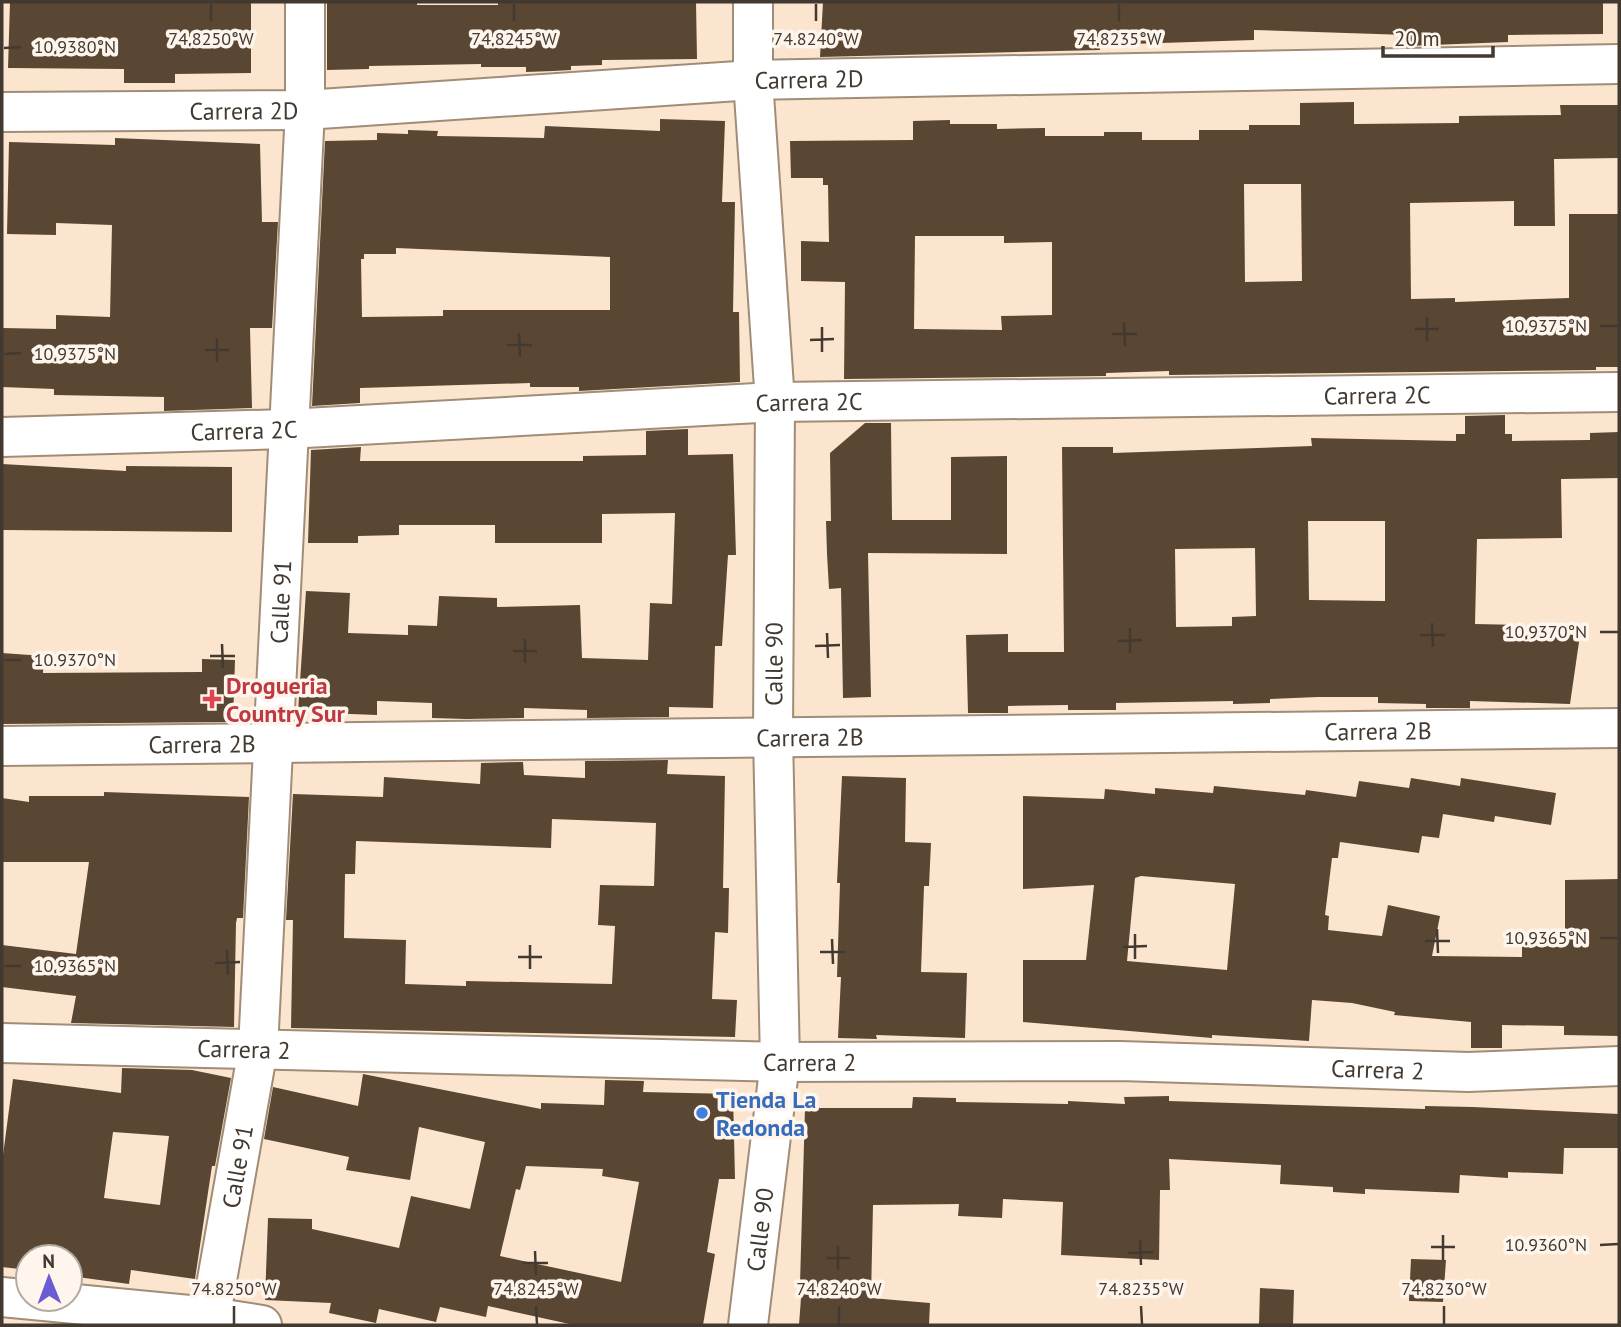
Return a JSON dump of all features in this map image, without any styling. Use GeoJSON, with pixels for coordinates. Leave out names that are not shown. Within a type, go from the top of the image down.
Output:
{"type":"FeatureCollection","features":[{"type":"Feature","properties":{"kind":"street","name":"Calle 91"},"geometry":{"type":"LineString","coordinates":[[209,1321],[258,1049],[305,110],[305,2]]}},
{"type":"Feature","properties":{"kind":"street","name":"Calle 90"},"geometry":{"type":"LineString","coordinates":[[748,1325],[780,1062],[773,736],[775,402],[753,80],[753,2]]}},
{"type":"Feature","properties":{"kind":"street","name":"Carrera 2D"},"geometry":{"type":"LineString","coordinates":[[2,112],[305,110],[753,80],[1619,64]]}},
{"type":"Feature","properties":{"kind":"street","name":"Carrera 2C"},"geometry":{"type":"LineString","coordinates":[[2,437],[287,429],[775,402],[1619,392]]}},
{"type":"Feature","properties":{"kind":"street","name":"Carrera 2B"},"geometry":{"type":"LineString","coordinates":[[2,746],[1619,728]]}},
{"type":"Feature","properties":{"kind":"street","name":"Carrera 2"},"geometry":{"type":"LineString","coordinates":[[2,1043],[780,1062],[1120,1061],[1468,1072],[1619,1066]]}},
{"type":"Feature","properties":{"kind":"street"},"geometry":{"type":"LineString","coordinates":[[2,1297],[261,1325]]}},
{"type":"Feature","properties":{"kind":"building"},"geometry":{"type":"Polygon","coordinates":[[[10,2],[251,2],[251,73],[175,74],[175,83],[124,83],[124,69],[8,68],[10,2]]]}},
{"type":"Feature","properties":{"kind":"building"},"geometry":{"type":"Polygon","coordinates":[[[327,2],[498,5],[498,2],[696,2],[697,59],[602,60],[602,65],[571,66],[571,70],[526,72],[526,67],[481,67],[481,64],[369,66],[369,69],[327,70],[327,2]]]}},
{"type":"Feature","properties":{"kind":"building"},"geometry":{"type":"Polygon","coordinates":[[[823,2],[1603,2],[1603,34],[1508,35],[1508,42],[1407,46],[1407,35],[1254,30],[1254,40],[1099,45],[1100,50],[820,57],[823,2]]]}},
{"type":"Feature","properties":{"kind":"building"},"geometry":{"type":"Polygon","coordinates":[[[1354,102],[1354,124],[1459,123],[1459,116],[1561,115],[1560,105],[1619,105],[1619,158],[1554,159],[1555,226],[1514,226],[1514,201],[1410,203],[1411,299],[1455,298],[1455,302],[1569,298],[1569,214],[1619,214],[1619,367],[1596,367],[1596,370],[1169,375],[1169,371],[1106,373],[1106,376],[844,379],[845,282],[801,281],[801,241],[829,242],[828,185],[823,185],[823,178],[791,178],[790,141],[913,140],[913,121],[950,120],[950,124],[997,124],[997,129],[1045,128],[1045,136],[1104,136],[1104,132],[1142,132],[1142,140],[1199,140],[1199,130],[1249,130],[1249,125],[1300,125],[1300,103],[1354,102]],[[1244,184],[1245,282],[1302,281],[1301,184],[1244,184]],[[915,236],[914,329],[1002,330],[1001,316],[1052,315],[1052,242],[1004,243],[1004,236],[915,236]]]}},
{"type":"Feature","properties":{"kind":"building"},"geometry":{"type":"Polygon","coordinates":[[[660,119],[725,121],[722,202],[735,202],[733,312],[739,312],[740,382],[579,391],[579,387],[530,387],[530,383],[360,388],[360,403],[312,406],[325,141],[377,140],[377,133],[408,134],[408,130],[438,131],[437,136],[544,138],[545,126],[660,131],[660,119]],[[396,248],[396,254],[364,254],[364,259],[361,259],[362,317],[443,316],[443,310],[610,310],[610,257],[396,248]]]}},
{"type":"Feature","properties":{"kind":"building"},"geometry":{"type":"Polygon","coordinates":[[[115,138],[260,144],[262,222],[278,222],[272,328],[250,328],[252,408],[164,411],[164,397],[54,395],[54,389],[2,387],[2,328],[56,329],[56,315],[110,317],[112,225],[56,223],[56,235],[7,234],[9,142],[115,145],[115,138]]]}},
{"type":"Feature","properties":{"kind":"building"},"geometry":{"type":"Polygon","coordinates":[[[1505,415],[1505,434],[1512,434],[1512,441],[1590,440],[1590,433],[1619,432],[1619,478],[1561,479],[1562,538],[1477,539],[1475,624],[1522,625],[1521,634],[1580,635],[1570,704],[1470,701],[1470,708],[1426,708],[1426,704],[1378,703],[1378,697],[1318,697],[1270,699],[1270,703],[1116,703],[1116,710],[1068,710],[1068,705],[1008,706],[1008,713],[968,713],[966,635],[1008,634],[1008,652],[1064,652],[1062,447],[1113,447],[1113,453],[1312,446],[1311,438],[1456,441],[1456,434],[1465,434],[1465,416],[1505,415]],[[1308,521],[1309,600],[1385,601],[1385,521],[1308,521]],[[1255,548],[1175,549],[1176,627],[1232,626],[1232,617],[1256,616],[1255,548]]]}},
{"type":"Feature","properties":{"kind":"building"},"geometry":{"type":"Polygon","coordinates":[[[865,423],[891,423],[892,520],[951,520],[951,457],[1007,456],[1007,554],[868,553],[871,697],[843,698],[841,588],[829,589],[827,554],[826,521],[831,521],[830,453],[865,423]]]}},
{"type":"Feature","properties":{"kind":"building"},"geometry":{"type":"Polygon","coordinates":[[[688,429],[688,455],[733,454],[736,555],[728,555],[722,646],[715,646],[713,708],[669,707],[669,717],[587,718],[587,710],[524,708],[524,718],[466,719],[432,718],[432,703],[377,701],[377,715],[298,712],[306,591],[350,593],[348,633],[408,635],[408,625],[437,626],[439,596],[497,598],[497,607],[580,605],[582,658],[648,660],[650,603],[672,604],[675,513],[602,514],[602,543],[495,543],[495,525],[399,525],[399,535],[358,536],[358,543],[308,543],[311,450],[361,447],[360,461],[583,461],[583,456],[646,455],[646,431],[688,429]]]}},
{"type":"Feature","properties":{"kind":"building"},"geometry":{"type":"Polygon","coordinates":[[[2,464],[126,471],[126,466],[232,467],[232,532],[2,530],[2,464]]]}},
{"type":"Feature","properties":{"kind":"building"},"geometry":{"type":"Polygon","coordinates":[[[2,653],[44,656],[43,673],[202,672],[202,659],[235,660],[233,722],[2,724],[2,653]]]}},
{"type":"Feature","properties":{"kind":"building"},"geometry":{"type":"Polygon","coordinates":[[[668,760],[667,774],[725,776],[723,888],[729,888],[728,933],[715,932],[712,999],[737,1000],[735,1037],[291,1028],[293,920],[286,920],[293,794],[383,797],[384,777],[480,784],[481,763],[523,762],[524,775],[585,778],[585,761],[668,760]],[[552,819],[551,848],[356,841],[355,874],[345,874],[344,938],[406,940],[405,984],[466,986],[466,981],[612,984],[615,926],[598,925],[600,885],[654,886],[656,823],[552,819]]]}},
{"type":"Feature","properties":{"kind":"building"},"geometry":{"type":"Polygon","coordinates":[[[842,776],[906,778],[905,842],[931,843],[929,886],[924,886],[921,972],[967,973],[965,1038],[876,1035],[877,1039],[838,1038],[841,977],[837,977],[840,883],[837,883],[842,776]]]}},
{"type":"Feature","properties":{"kind":"building"},"geometry":{"type":"Polygon","coordinates":[[[1411,778],[1460,786],[1461,778],[1556,793],[1551,825],[1495,816],[1494,822],[1443,814],[1439,838],[1422,836],[1419,853],[1340,842],[1338,858],[1332,858],[1325,915],[1329,916],[1328,930],[1382,936],[1388,905],[1440,916],[1432,956],[1522,957],[1522,943],[1565,943],[1565,880],[1619,879],[1619,1036],[1564,1035],[1564,1026],[1502,1025],[1502,1048],[1471,1048],[1471,1022],[1394,1015],[1395,1012],[1352,1003],[1312,1000],[1309,1041],[1212,1035],[1212,1038],[1023,1022],[1023,960],[1086,960],[1094,885],[1023,889],[1023,796],[1104,799],[1105,789],[1155,794],[1155,788],[1213,793],[1214,786],[1305,795],[1306,790],[1356,797],[1359,781],[1409,788],[1411,778]],[[1141,876],[1135,878],[1127,961],[1227,970],[1235,884],[1141,876]]]}},
{"type":"Feature","properties":{"kind":"building"},"geometry":{"type":"Polygon","coordinates":[[[104,792],[249,797],[243,918],[237,918],[236,923],[234,1027],[71,1023],[76,996],[2,987],[2,945],[76,954],[89,862],[2,862],[2,798],[29,802],[29,796],[104,796],[104,792]]]}},
{"type":"Feature","properties":{"kind":"building"},"geometry":{"type":"Polygon","coordinates":[[[122,1068],[192,1070],[231,1078],[215,1166],[212,1166],[195,1279],[131,1270],[129,1284],[84,1278],[84,1243],[14,1243],[14,1268],[2,1267],[2,1163],[13,1079],[121,1093],[122,1068]],[[113,1132],[104,1198],[160,1205],[169,1136],[113,1132]]]}},
{"type":"Feature","properties":{"kind":"building"},"geometry":{"type":"Polygon","coordinates":[[[363,1074],[541,1109],[541,1103],[604,1105],[605,1080],[644,1081],[643,1092],[733,1094],[735,1179],[719,1179],[707,1252],[715,1254],[703,1325],[574,1325],[488,1306],[486,1317],[440,1307],[436,1322],[379,1309],[376,1323],[329,1313],[331,1303],[265,1300],[268,1218],[312,1219],[312,1229],[399,1248],[411,1196],[470,1209],[485,1142],[419,1127],[410,1180],[346,1170],[349,1157],[264,1139],[273,1087],[358,1106],[363,1074]],[[526,1166],[520,1190],[516,1189],[500,1256],[621,1282],[639,1182],[602,1176],[603,1169],[526,1166]]]}},
{"type":"Feature","properties":{"kind":"building"},"geometry":{"type":"Polygon","coordinates":[[[1169,1096],[1169,1101],[1425,1109],[1425,1106],[1473,1107],[1619,1114],[1619,1148],[1564,1148],[1563,1174],[1508,1172],[1508,1178],[1460,1175],[1459,1193],[1365,1189],[1365,1194],[1333,1192],[1333,1187],[1280,1184],[1281,1165],[1169,1159],[1170,1190],[1160,1190],[1159,1260],[1061,1255],[1063,1202],[1003,1199],[1002,1218],[958,1216],[959,1204],[873,1205],[871,1298],[930,1303],[929,1325],[799,1325],[805,1108],[912,1108],[913,1097],[956,1098],[956,1102],[1068,1104],[1068,1101],[1125,1104],[1124,1097],[1169,1096]]]}},
{"type":"Feature","properties":{"kind":"building"},"geometry":{"type":"Polygon","coordinates":[[[1411,1259],[1446,1260],[1443,1302],[1409,1301],[1411,1259]]]}},
{"type":"Feature","properties":{"kind":"building"},"geometry":{"type":"Polygon","coordinates":[[[1260,1288],[1294,1290],[1293,1325],[1259,1325],[1260,1288]]]}},
{"type":"Feature","properties":{"kind":"place","name":"Drogueria Country Sur"},"geometry":{"type":"Point","coordinates":[212,699]}},
{"type":"Feature","properties":{"kind":"place","name":"Tienda La Redonda"},"geometry":{"type":"Point","coordinates":[702,1113]}}]}
